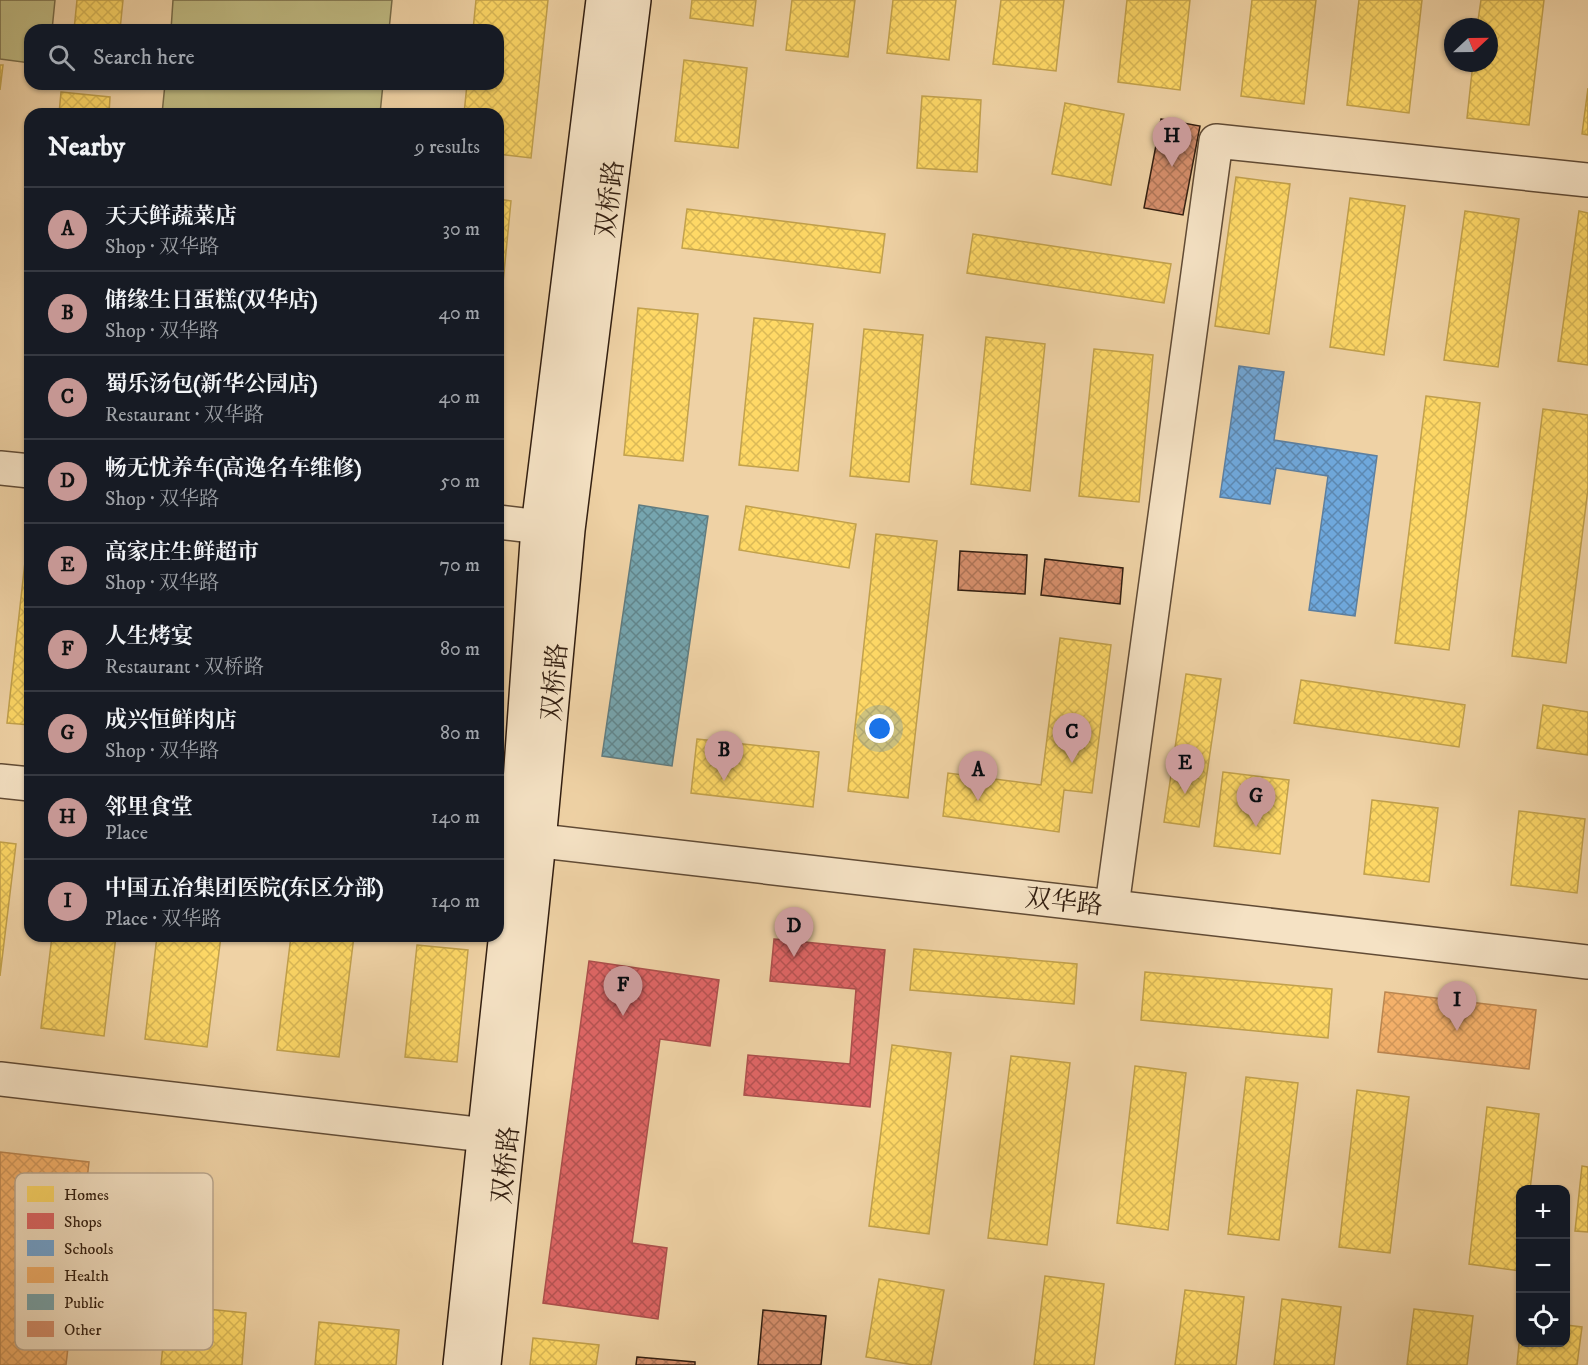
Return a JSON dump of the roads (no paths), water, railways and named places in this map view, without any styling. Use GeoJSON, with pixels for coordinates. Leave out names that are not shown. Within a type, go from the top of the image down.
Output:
{"type":"FeatureCollection","features":[{"type":"Feature","properties":{"kind":"street","name":"双桥路"},"geometry":{"type":"LineString","coordinates":[[460,1365],[553,528],[603,0]]}},
{"type":"Feature","properties":{"kind":"street","name":"双桥路"},"geometry":{"type":"LineString","coordinates":[[553,528],[634,0]]}},
{"type":"Feature","properties":{"kind":"street"},"geometry":{"type":"LineString","coordinates":[[1112,906],[1216,141],[1588,180]]}},
{"type":"Feature","properties":{"kind":"street"},"geometry":{"type":"LineString","coordinates":[[0,468],[24,470]]}},
{"type":"Feature","properties":{"kind":"street"},"geometry":{"type":"LineString","coordinates":[[504,523],[553,528]]}},
{"type":"Feature","properties":{"kind":"street"},"geometry":{"type":"LineString","coordinates":[[0,781],[24,783]]}},
{"type":"Feature","properties":{"kind":"street","name":"双桥路"},"geometry":{"type":"LineString","coordinates":[[484,1365],[518,839]]}},
{"type":"Feature","properties":{"kind":"street","name":"双华路"},"geometry":{"type":"LineString","coordinates":[[518,839],[1588,962]]}},
{"type":"Feature","properties":{"kind":"street"},"geometry":{"type":"LineString","coordinates":[[0,1079],[485,1135]]}},
{"type":"Feature","properties":{"kind":"place","name":"邻里食堂"},"geometry":{"type":"Point","coordinates":[1172,167]}},
{"type":"Feature","properties":{"kind":"place","name":"蜀乐汤包(新华公园店)"},"geometry":{"type":"Point","coordinates":[1072,763]}},
{"type":"Feature","properties":{"kind":"place","name":"储缘生日蛋糕(双华店)"},"geometry":{"type":"Point","coordinates":[724,781]}},
{"type":"Feature","properties":{"kind":"place","name":"高家庄生鲜超市"},"geometry":{"type":"Point","coordinates":[1185,794]}},
{"type":"Feature","properties":{"kind":"place","name":"天天鲜蔬菜店"},"geometry":{"type":"Point","coordinates":[978,801]}},
{"type":"Feature","properties":{"kind":"place","name":"成兴恒鲜肉店"},"geometry":{"type":"Point","coordinates":[1256,827]}},
{"type":"Feature","properties":{"kind":"place","name":"畅无忧养车(高逸名车维修)"},"geometry":{"type":"Point","coordinates":[794,957]}},
{"type":"Feature","properties":{"kind":"place","name":"人生烤宴"},"geometry":{"type":"Point","coordinates":[623,1016]}},
{"type":"Feature","properties":{"kind":"place","name":"中国五冶集团医院(东区分部)"},"geometry":{"type":"Point","coordinates":[1457,1031]}}]}
